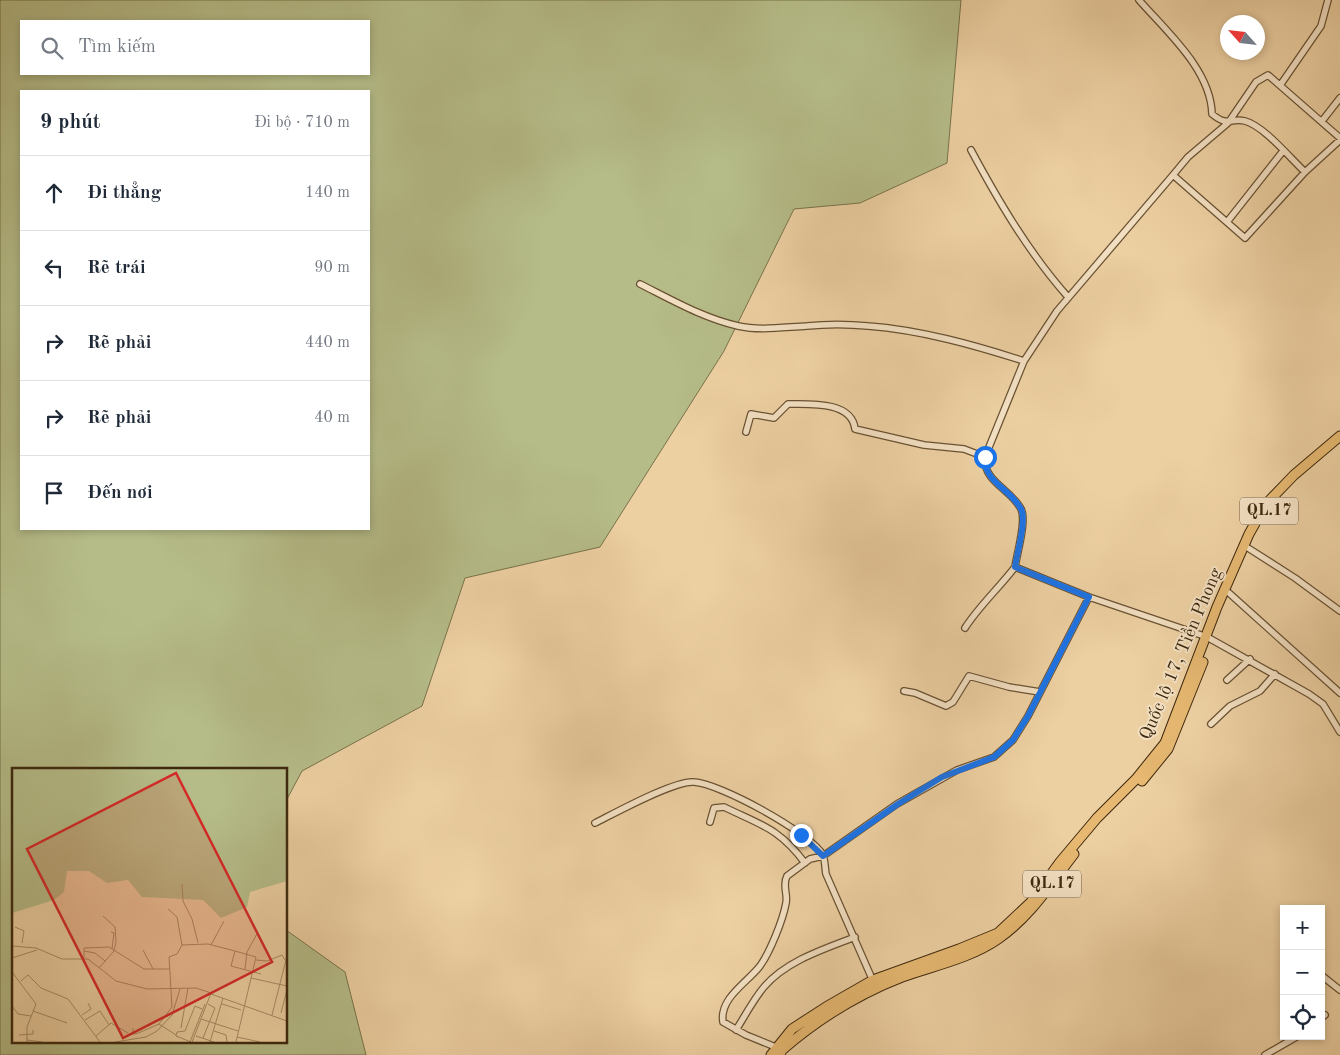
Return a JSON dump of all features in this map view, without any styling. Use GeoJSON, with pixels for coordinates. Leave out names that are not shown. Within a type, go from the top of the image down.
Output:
{"type":"FeatureCollection","features":[{"type":"Feature","properties":{"kind":"highway","name":"QL.17"},"geometry":{"type":"LineString","coordinates":[[779,1050],[809,1026],[874,984],[996,941],[1027,915],[1046,894],[1076,850],[1138,786],[1168,749],[1184,713],[1220,608],[1248,548],[1271,507],[1286,489],[1339,441]]}},
{"type":"Feature","properties":{"kind":"highway","name":"Quốc lộ 17, Tiền Phong"},"geometry":{"type":"LineString","coordinates":[[1226,596],[1249,534],[1266,504],[1294,475],[1339,441]]}},
{"type":"Feature","properties":{"kind":"highway"},"geometry":{"type":"LineString","coordinates":[[771,1055],[779,1050]]}},
{"type":"Feature","properties":{"kind":"street"},"geometry":{"type":"LineString","coordinates":[[1139,0],[1192,63],[1208,90],[1212,114],[1228,123],[1244,121],[1258,128],[1304,172]]}},
{"type":"Feature","properties":{"kind":"street"},"geometry":{"type":"LineString","coordinates":[[1281,84],[1321,26],[1328,0]]}},
{"type":"Feature","properties":{"kind":"street"},"geometry":{"type":"LineString","coordinates":[[965,628],[974,614],[995,593],[1015,567],[1023,522],[1022,510],[988,475],[984,466],[985,457],[1024,362],[1068,297],[1188,157],[1228,123],[1256,82],[1263,76],[1268,75],[1281,84],[1340,139],[1304,172],[1246,238],[1173,175]]}},
{"type":"Feature","properties":{"kind":"street"},"geometry":{"type":"LineString","coordinates":[[1322,122],[1340,98]]}},
{"type":"Feature","properties":{"kind":"street"},"geometry":{"type":"LineString","coordinates":[[971,150],[1002,207],[1055,282],[1068,297]]}},
{"type":"Feature","properties":{"kind":"street"},"geometry":{"type":"LineString","coordinates":[[1227,222],[1283,151]]}},
{"type":"Feature","properties":{"kind":"street"},"geometry":{"type":"LineString","coordinates":[[640,284],[699,314],[740,327],[868,326],[923,334],[987,350],[1024,362]]}},
{"type":"Feature","properties":{"kind":"street"},"geometry":{"type":"LineString","coordinates":[[746,432],[751,414],[774,418],[788,404],[816,405],[837,408],[849,414],[854,420],[855,429],[940,448],[964,450],[985,457]]}},
{"type":"Feature","properties":{"kind":"street"},"geometry":{"type":"LineString","coordinates":[[1248,548],[1340,610]]}},
{"type":"Feature","properties":{"kind":"street"},"geometry":{"type":"LineString","coordinates":[[1015,567],[1089,597],[1210,638],[1250,659],[1323,704],[1340,732]]}},
{"type":"Feature","properties":{"kind":"street"},"geometry":{"type":"LineString","coordinates":[[1226,596],[1340,694]]}},
{"type":"Feature","properties":{"kind":"street"},"geometry":{"type":"LineString","coordinates":[[779,1050],[723,1022],[724,1011],[732,996],[759,967],[765,957],[787,901],[784,881],[787,876],[805,863],[823,856],[898,804],[942,777],[994,757],[1013,740],[1089,597]]}},
{"type":"Feature","properties":{"kind":"street"},"geometry":{"type":"LineString","coordinates":[[1227,680],[1250,659]]}},
{"type":"Feature","properties":{"kind":"street"},"geometry":{"type":"LineString","coordinates":[[1211,724],[1230,706],[1260,691],[1275,674]]}},
{"type":"Feature","properties":{"kind":"street"},"geometry":{"type":"LineString","coordinates":[[904,691],[915,693],[946,706],[953,702],[969,676],[972,676],[1009,687],[1040,692]]}},
{"type":"Feature","properties":{"kind":"street"},"geometry":{"type":"LineString","coordinates":[[596,823],[669,788],[693,782],[726,792],[780,820],[801,835],[823,856],[826,874],[855,936],[874,984]]}},
{"type":"Feature","properties":{"kind":"street"},"geometry":{"type":"LineString","coordinates":[[710,822],[714,808],[724,806],[778,833],[789,842],[805,863]]}},
{"type":"Feature","properties":{"kind":"street"},"geometry":{"type":"LineString","coordinates":[[736,1030],[764,988],[780,973],[813,954],[855,936]]}},
{"type":"Feature","properties":{"kind":"street"},"geometry":{"type":"LineString","coordinates":[[1325,978],[1340,990]]}},
{"type":"Feature","properties":{"kind":"street"},"geometry":{"type":"LineString","coordinates":[[1265,1055],[1291,1040]]}},
{"type":"Feature","properties":{"kind":"green space"},"geometry":{"type":"Polygon","coordinates":[[[0,0],[961,0],[947,163],[860,203],[794,209],[724,351],[600,547],[465,578],[422,706],[302,771],[288,797],[288,768],[12,768],[12,1042],[288,1042],[288,931],[345,972],[366,1055],[0,1055],[0,0]]]}},
{"type":"Feature","properties":{"kind":"route"},"geometry":{"type":"LineString","coordinates":[[801,835],[816,847],[823,856],[898,804],[942,777],[994,757],[1013,740],[1028,716],[1089,597],[1015,567],[1023,522],[1022,510],[988,475],[984,466],[985,457]]}}]}
